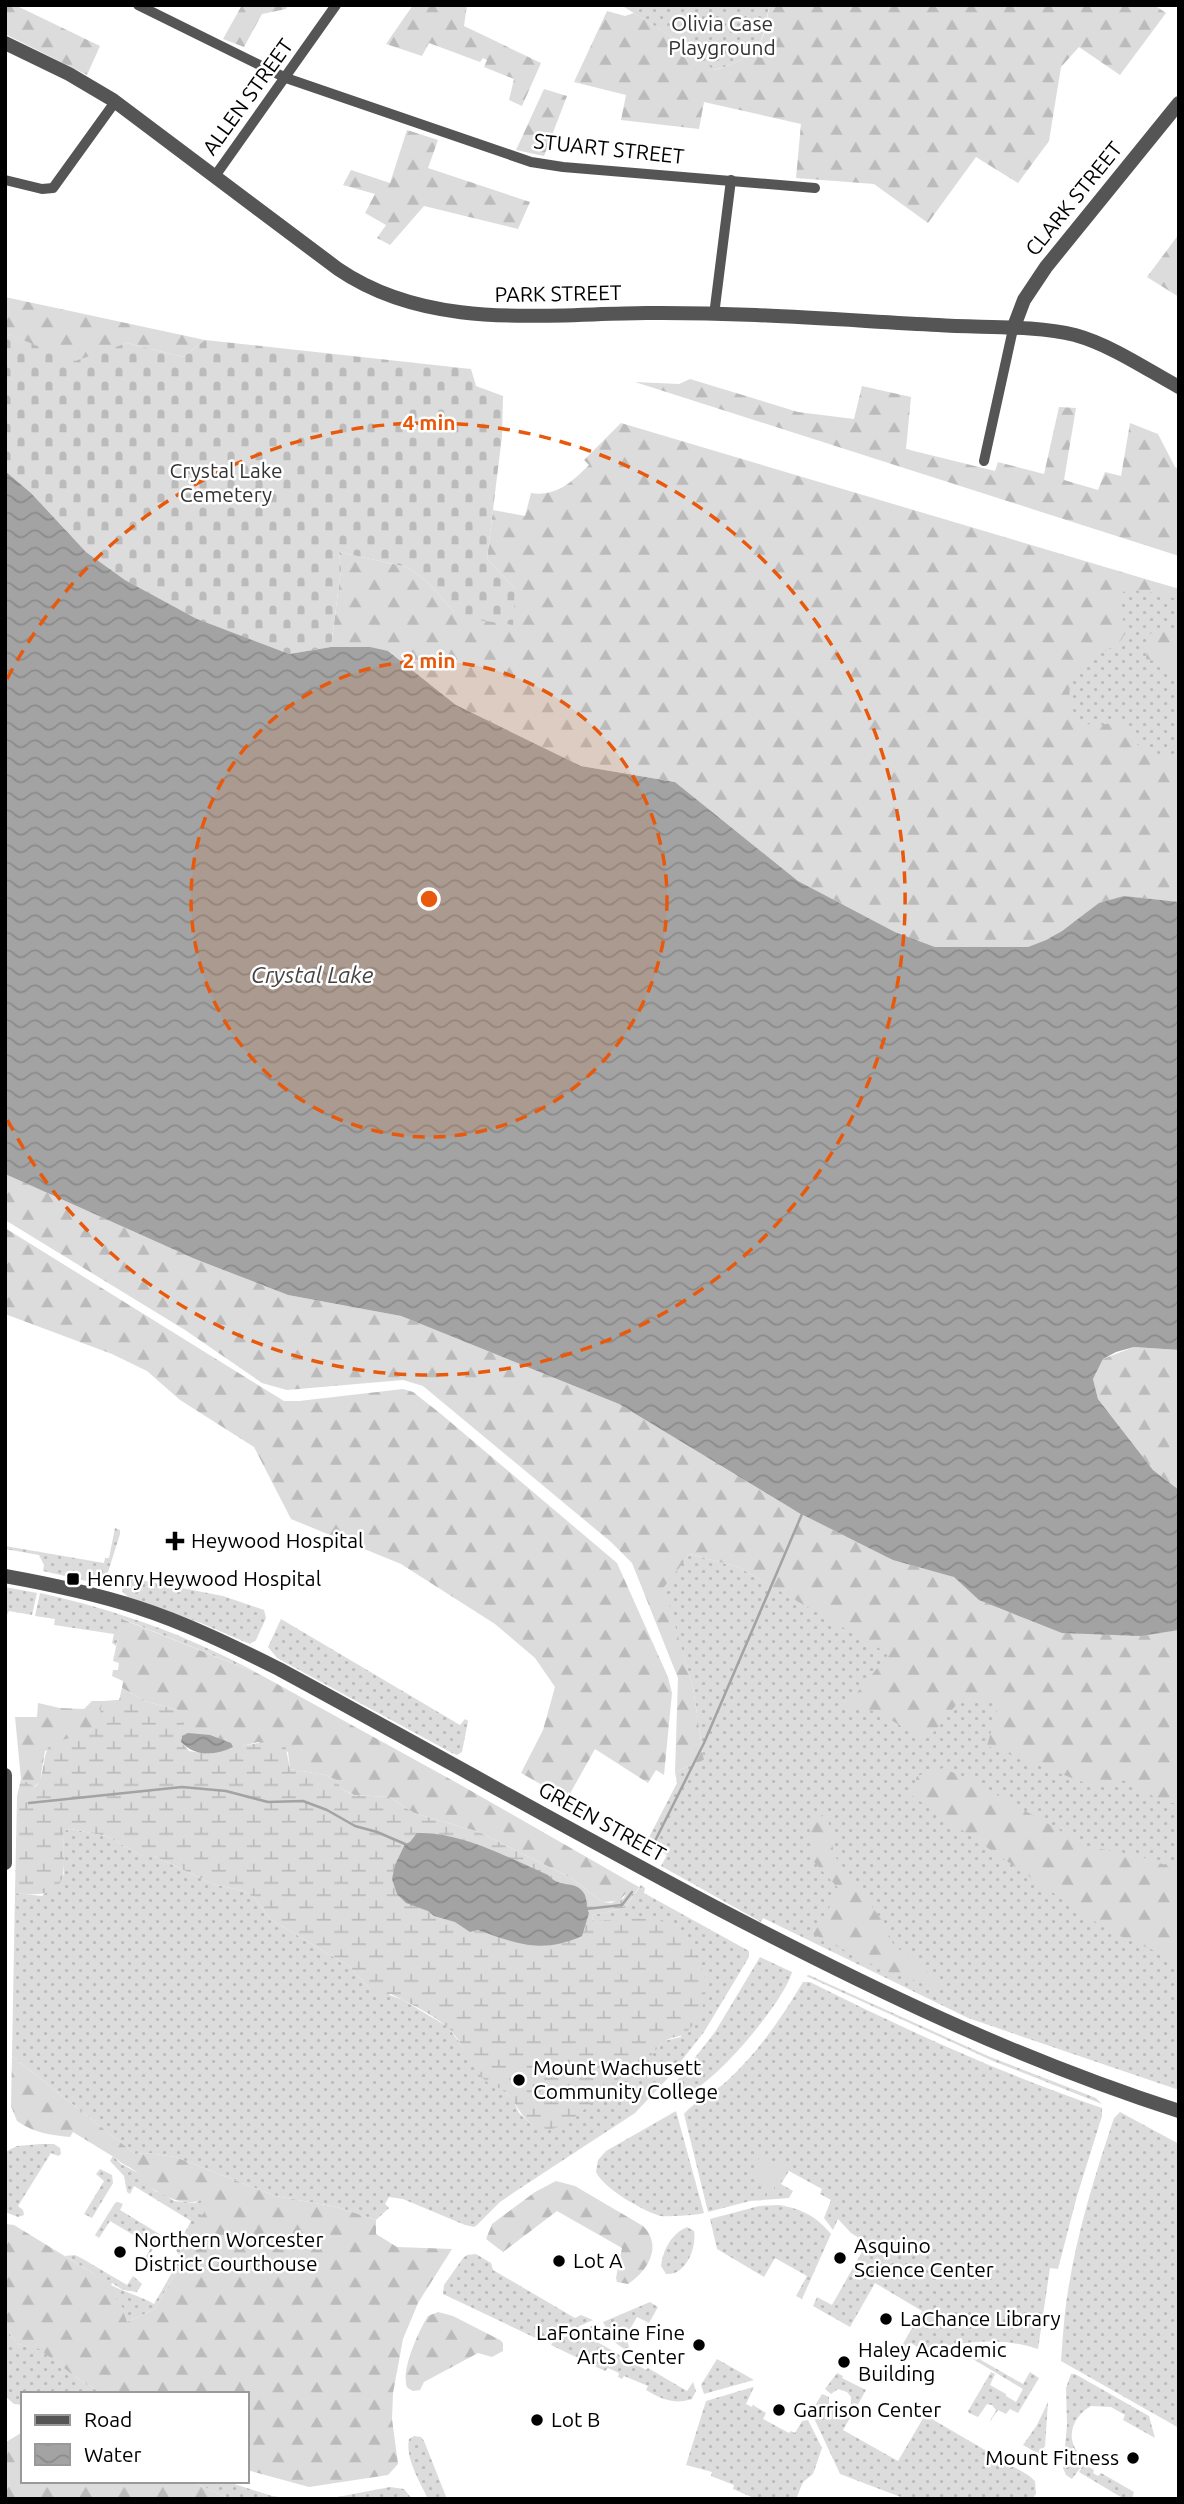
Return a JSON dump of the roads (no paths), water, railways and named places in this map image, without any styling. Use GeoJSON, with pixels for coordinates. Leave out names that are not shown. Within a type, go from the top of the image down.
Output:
{"type":"FeatureCollection","features":[{"type":"Feature","properties":{"kind":"street","name":"STUART STREET"},"geometry":{"type":"LineString","coordinates":[[138,5],[286,78],[539,164],[814,188]]}},
{"type":"Feature","properties":{"kind":"street","name":"ALLEN STREET"},"geometry":{"type":"LineString","coordinates":[[215,176],[336,5]]}},
{"type":"Feature","properties":{"kind":"street","name":"PARK STREET"},"geometry":{"type":"LineString","coordinates":[[5,43],[87,84],[115,102],[338,269],[365,286],[389,295],[479,316],[648,313],[714,315],[1070,334],[1090,340],[1179,387]]}},
{"type":"Feature","properties":{"kind":"street"},"geometry":{"type":"LineString","coordinates":[[5,180],[42,189],[52,188],[115,102]]}},
{"type":"Feature","properties":{"kind":"street","name":"CLARK STREET"},"geometry":{"type":"LineString","coordinates":[[1013,329],[1019,308],[1046,267],[1179,103]]}},
{"type":"Feature","properties":{"kind":"street"},"geometry":{"type":"LineString","coordinates":[[714,315],[731,180]]}},
{"type":"Feature","properties":{"kind":"street"},"geometry":{"type":"LineString","coordinates":[[984,461],[1013,329]]}},
{"type":"Feature","properties":{"kind":"street","name":"GREEN STREET"},"geometry":{"type":"LineString","coordinates":[[5,1576],[72,1589],[136,1607],[227,1643],[667,1881],[892,1997],[1017,2053],[1108,2088],[1179,2111]]}},
{"type":"Feature","properties":{"kind":"street"},"geometry":{"type":"LineString","coordinates":[[5,1775],[5,1863]]}},
{"type":"Feature","properties":{"kind":"water","name":"Crystal Lake"},"geometry":{"type":"Polygon","coordinates":[[[5,471],[31,493],[86,552],[125,580],[197,619],[289,654],[331,647],[370,647],[388,651],[456,705],[581,766],[675,782],[798,881],[895,932],[935,947],[1028,947],[1062,931],[1099,903],[1124,896],[1179,902],[1179,1350],[1134,1347],[1116,1352],[1103,1359],[1093,1379],[1098,1399],[1153,1470],[1179,1490],[1179,1630],[1141,1636],[1062,1633],[979,1600],[954,1577],[893,1560],[799,1513],[619,1404],[401,1316],[288,1295],[195,1259],[5,1174],[5,471]]]}},
{"type":"Feature","properties":{"kind":"water"},"geometry":{"type":"Polygon","coordinates":[[[188,1733],[210,1735],[231,1743],[233,1747],[219,1752],[199,1753],[181,1742],[182,1736],[188,1733]]]}},
{"type":"Feature","properties":{"kind":"water"},"geometry":{"type":"Polygon","coordinates":[[[417,1833],[450,1836],[467,1841],[548,1875],[557,1882],[580,1888],[589,1913],[582,1936],[554,1945],[517,1943],[478,1930],[470,1932],[455,1922],[406,1903],[397,1894],[392,1879],[405,1844],[417,1833]]]}},
{"type":"Feature","properties":{"kind":"waterway"},"geometry":{"type":"LineString","coordinates":[[651,1849],[704,1743],[802,1514]]}},
{"type":"Feature","properties":{"kind":"waterway"},"geometry":{"type":"LineString","coordinates":[[29,1803],[182,1787],[226,1791],[268,1802],[303,1801],[327,1810],[355,1826],[405,1844]]}},
{"type":"Feature","properties":{"kind":"waterway"},"geometry":{"type":"LineString","coordinates":[[586,1909],[622,1905],[632,1892]]}},
{"type":"Feature","properties":{"kind":"place","name":"Heywood Hospital"},"geometry":{"type":"Point","coordinates":[175,1541]}},
{"type":"Feature","properties":{"kind":"place","name":"Henry Heywood Hospital"},"geometry":{"type":"Point","coordinates":[73,1579]}},
{"type":"Feature","properties":{"kind":"place","name":"Mount Wachusett Community College"},"geometry":{"type":"Point","coordinates":[519,2080]}},
{"type":"Feature","properties":{"kind":"place","name":"Northern Worcester District Courthouse"},"geometry":{"type":"Point","coordinates":[120,2252]}},
{"type":"Feature","properties":{"kind":"place","name":"Asquino Science Center"},"geometry":{"type":"Point","coordinates":[840,2258]}},
{"type":"Feature","properties":{"kind":"place","name":"Lot A"},"geometry":{"type":"Point","coordinates":[559,2261]}},
{"type":"Feature","properties":{"kind":"place","name":"LaChance Library"},"geometry":{"type":"Point","coordinates":[886,2319]}},
{"type":"Feature","properties":{"kind":"place","name":"LaFontaine Fine Arts Center"},"geometry":{"type":"Point","coordinates":[699,2345]}},
{"type":"Feature","properties":{"kind":"place","name":"Haley Academic Building"},"geometry":{"type":"Point","coordinates":[844,2362]}},
{"type":"Feature","properties":{"kind":"place","name":"Garrison Center"},"geometry":{"type":"Point","coordinates":[779,2410]}},
{"type":"Feature","properties":{"kind":"place","name":"Lot B"},"geometry":{"type":"Point","coordinates":[537,2420]}},
{"type":"Feature","properties":{"kind":"place","name":"Mount Fitness"},"geometry":{"type":"Point","coordinates":[1133,2458]}},
{"type":"Feature","properties":{"kind":"park label","name":"Olivia Case Playground"},"geometry":{"type":"Point","coordinates":[722,36]}},
{"type":"Feature","properties":{"kind":"park label","name":"Crystal Lake Cemetery"},"geometry":{"type":"Point","coordinates":[226,483]}}]}
